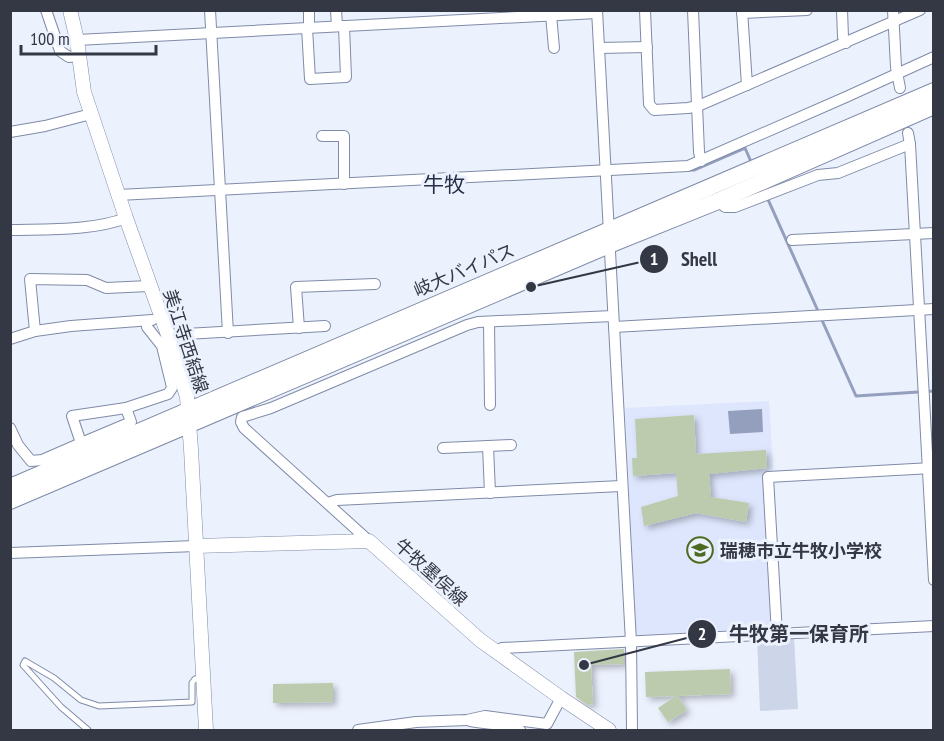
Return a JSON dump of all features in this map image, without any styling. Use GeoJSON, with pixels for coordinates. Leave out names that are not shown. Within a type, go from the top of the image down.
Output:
{"type":"FeatureCollection","features":[{"type":"Feature","properties":{"kind":"highway","name":"岐大バイパス"},"geometry":{"type":"LineString","coordinates":[[10,501],[189,418],[608,237],[933,91]]}},
{"type":"Feature","properties":{"kind":"highway","name":"岐大バイパス"},"geometry":{"type":"LineString","coordinates":[[608,237],[718,201],[933,106]]}},
{"type":"Feature","properties":{"kind":"highway","name":"岐大バイパス"},"geometry":{"type":"LineString","coordinates":[[10,486],[189,418]]}},
{"type":"Feature","properties":{"kind":"main road","name":"美江寺西結線"},"geometry":{"type":"LineString","coordinates":[[70,10],[77,40],[84,92],[149,286],[168,335],[187,397],[206,730]]}},
{"type":"Feature","properties":{"kind":"main road","name":"牛牧墨俣線"},"geometry":{"type":"LineString","coordinates":[[196,546],[369,541],[472,634],[609,730]]}},
{"type":"Feature","properties":{"kind":"street"},"geometry":{"type":"LineString","coordinates":[[46,10],[60,51],[69,57],[79,56]]}},
{"type":"Feature","properties":{"kind":"street"},"geometry":{"type":"LineString","coordinates":[[210,10],[228,333]]}},
{"type":"Feature","properties":{"kind":"street"},"geometry":{"type":"LineString","coordinates":[[309,10],[310,80],[346,77],[336,10]]}},
{"type":"Feature","properties":{"kind":"street"},"geometry":{"type":"LineString","coordinates":[[645,10],[650,104],[654,110],[698,106],[920,10]]}},
{"type":"Feature","properties":{"kind":"street"},"geometry":{"type":"LineString","coordinates":[[693,10],[701,161]]}},
{"type":"Feature","properties":{"kind":"street"},"geometry":{"type":"LineString","coordinates":[[747,85],[742,12],[807,10]]}},
{"type":"Feature","properties":{"kind":"street"},"geometry":{"type":"LineString","coordinates":[[842,10],[843,37],[846,43]]}},
{"type":"Feature","properties":{"kind":"street"},"geometry":{"type":"LineString","coordinates":[[893,10],[900,88]]}},
{"type":"Feature","properties":{"kind":"street"},"geometry":{"type":"LineString","coordinates":[[77,40],[514,14],[551,15],[597,12],[631,642],[632,730]]}},
{"type":"Feature","properties":{"kind":"street"},"geometry":{"type":"LineString","coordinates":[[551,15],[554,48]]}},
{"type":"Feature","properties":{"kind":"street"},"geometry":{"type":"LineString","coordinates":[[599,48],[647,47]]}},
{"type":"Feature","properties":{"kind":"street"},"geometry":{"type":"LineString","coordinates":[[118,195],[688,166],[933,57]]}},
{"type":"Feature","properties":{"kind":"street"},"geometry":{"type":"LineString","coordinates":[[10,132],[91,114]]}},
{"type":"Feature","properties":{"kind":"street"},"geometry":{"type":"LineString","coordinates":[[322,136],[344,136],[344,183]]}},
{"type":"Feature","properties":{"kind":"street"},"geometry":{"type":"LineString","coordinates":[[718,201],[725,207],[735,207],[818,175],[838,172],[909,138],[930,469],[933,580]]}},
{"type":"Feature","properties":{"kind":"street"},"geometry":{"type":"LineString","coordinates":[[10,230],[66,228],[115,222],[126,218]]}},
{"type":"Feature","properties":{"kind":"street"},"geometry":{"type":"LineString","coordinates":[[792,240],[933,233]]}},
{"type":"Feature","properties":{"kind":"street"},"geometry":{"type":"LineString","coordinates":[[35,331],[30,279],[87,280],[106,288],[149,286]]}},
{"type":"Feature","properties":{"kind":"street"},"geometry":{"type":"LineString","coordinates":[[299,328],[296,287],[375,284]]}},
{"type":"Feature","properties":{"kind":"street"},"geometry":{"type":"LineString","coordinates":[[369,541],[244,429],[241,422],[242,417],[272,408],[467,325],[489,322],[821,316],[933,309]]}},
{"type":"Feature","properties":{"kind":"street"},"geometry":{"type":"LineString","coordinates":[[10,339],[35,331],[161,318]]}},
{"type":"Feature","properties":{"kind":"street"},"geometry":{"type":"LineString","coordinates":[[81,443],[72,416],[126,408],[168,394],[172,388],[162,346],[147,327],[147,321]]}},
{"type":"Feature","properties":{"kind":"street"},"geometry":{"type":"LineString","coordinates":[[488,402],[489,322]]}},
{"type":"Feature","properties":{"kind":"street"},"geometry":{"type":"LineString","coordinates":[[168,335],[324,326]]}},
{"type":"Feature","properties":{"kind":"street"},"geometry":{"type":"LineString","coordinates":[[10,428],[18,445],[31,461],[42,460],[131,422],[126,408]]}},
{"type":"Feature","properties":{"kind":"street"},"geometry":{"type":"LineString","coordinates":[[443,448],[511,445]]}},
{"type":"Feature","properties":{"kind":"street"},"geometry":{"type":"LineString","coordinates":[[488,446],[490,493]]}},
{"type":"Feature","properties":{"kind":"street"},"geometry":{"type":"LineString","coordinates":[[777,634],[768,477],[930,469]]}},
{"type":"Feature","properties":{"kind":"street"},"geometry":{"type":"LineString","coordinates":[[328,503],[337,500],[621,486]]}},
{"type":"Feature","properties":{"kind":"street"},"geometry":{"type":"LineString","coordinates":[[10,553],[196,546]]}},
{"type":"Feature","properties":{"kind":"street"},"geometry":{"type":"LineString","coordinates":[[496,652],[502,648],[933,626]]}},
{"type":"Feature","properties":{"kind":"street"},"geometry":{"type":"LineString","coordinates":[[358,730],[416,722],[466,720],[485,716],[547,724],[561,698]]}},
{"type":"Feature","properties":{"kind":"street"},"geometry":{"type":"LineString","coordinates":[[466,720],[489,725],[504,725],[520,730]]}},
{"type":"Feature","properties":{"kind":"lane"},"geometry":{"type":"LineString","coordinates":[[88,730],[32,677],[23,665],[25,661],[54,678],[81,700],[99,706],[192,702],[192,683],[195,679],[202,678]]}},
{"type":"Feature","properties":{"kind":"shaded area","name":"瑞穂市立牛牧小学校"},"geometry":{"type":"Polygon","coordinates":[[[769,401],[773,469],[763,473],[771,628],[636,635],[625,408],[769,401]]]}},
{"type":"Feature","properties":{"kind":"shaded area"},"geometry":{"type":"Polygon","coordinates":[[[762,409],[763,432],[730,434],[728,411],[762,409]]]}},
{"type":"Feature","properties":{"kind":"shaded area"},"geometry":{"type":"Polygon","coordinates":[[[794,637],[798,709],[760,711],[757,639],[794,637]]]}},
{"type":"Feature","properties":{"kind":"building"},"geometry":{"type":"Polygon","coordinates":[[[694,415],[696,454],[766,450],[767,468],[709,474],[711,497],[749,503],[746,522],[696,513],[644,526],[641,507],[678,496],[676,473],[633,476],[632,458],[637,458],[635,419],[694,415]]]}},
{"type":"Feature","properties":{"kind":"building"},"geometry":{"type":"Polygon","coordinates":[[[624,649],[624,664],[591,665],[593,704],[587,705],[576,697],[574,652],[624,649]]]}},
{"type":"Feature","properties":{"kind":"building"},"geometry":{"type":"Polygon","coordinates":[[[730,669],[731,694],[646,697],[645,672],[730,669]]]}},
{"type":"Feature","properties":{"kind":"building"},"geometry":{"type":"Polygon","coordinates":[[[333,683],[333,702],[273,703],[273,684],[333,683]]]}},
{"type":"Feature","properties":{"kind":"building"},"geometry":{"type":"Polygon","coordinates":[[[677,695],[687,710],[668,722],[658,708],[677,695]]]}},
{"type":"Feature","properties":{"kind":"waterway"},"geometry":{"type":"LineString","coordinates":[[690,170],[745,148],[752,164]]}},
{"type":"Feature","properties":{"kind":"waterway"},"geometry":{"type":"LineString","coordinates":[[762,186],[818,311]]}},
{"type":"Feature","properties":{"kind":"waterway"},"geometry":{"type":"LineString","coordinates":[[821,318],[856,396],[934,391]]}},
{"type":"Feature","properties":{"kind":"place","name":"Shell"},"geometry":{"type":"Point","coordinates":[531,287]}},
{"type":"Feature","properties":{"kind":"place","name":"瑞穂市立牛牧小学校"},"geometry":{"type":"Point","coordinates":[700,550]}},
{"type":"Feature","properties":{"kind":"place","name":"牛牧第一保育所"},"geometry":{"type":"Point","coordinates":[584,665]}},
{"type":"Feature","properties":{"kind":"district","name":"牛牧"},"geometry":{"type":"Point","coordinates":[444,184]}}]}
